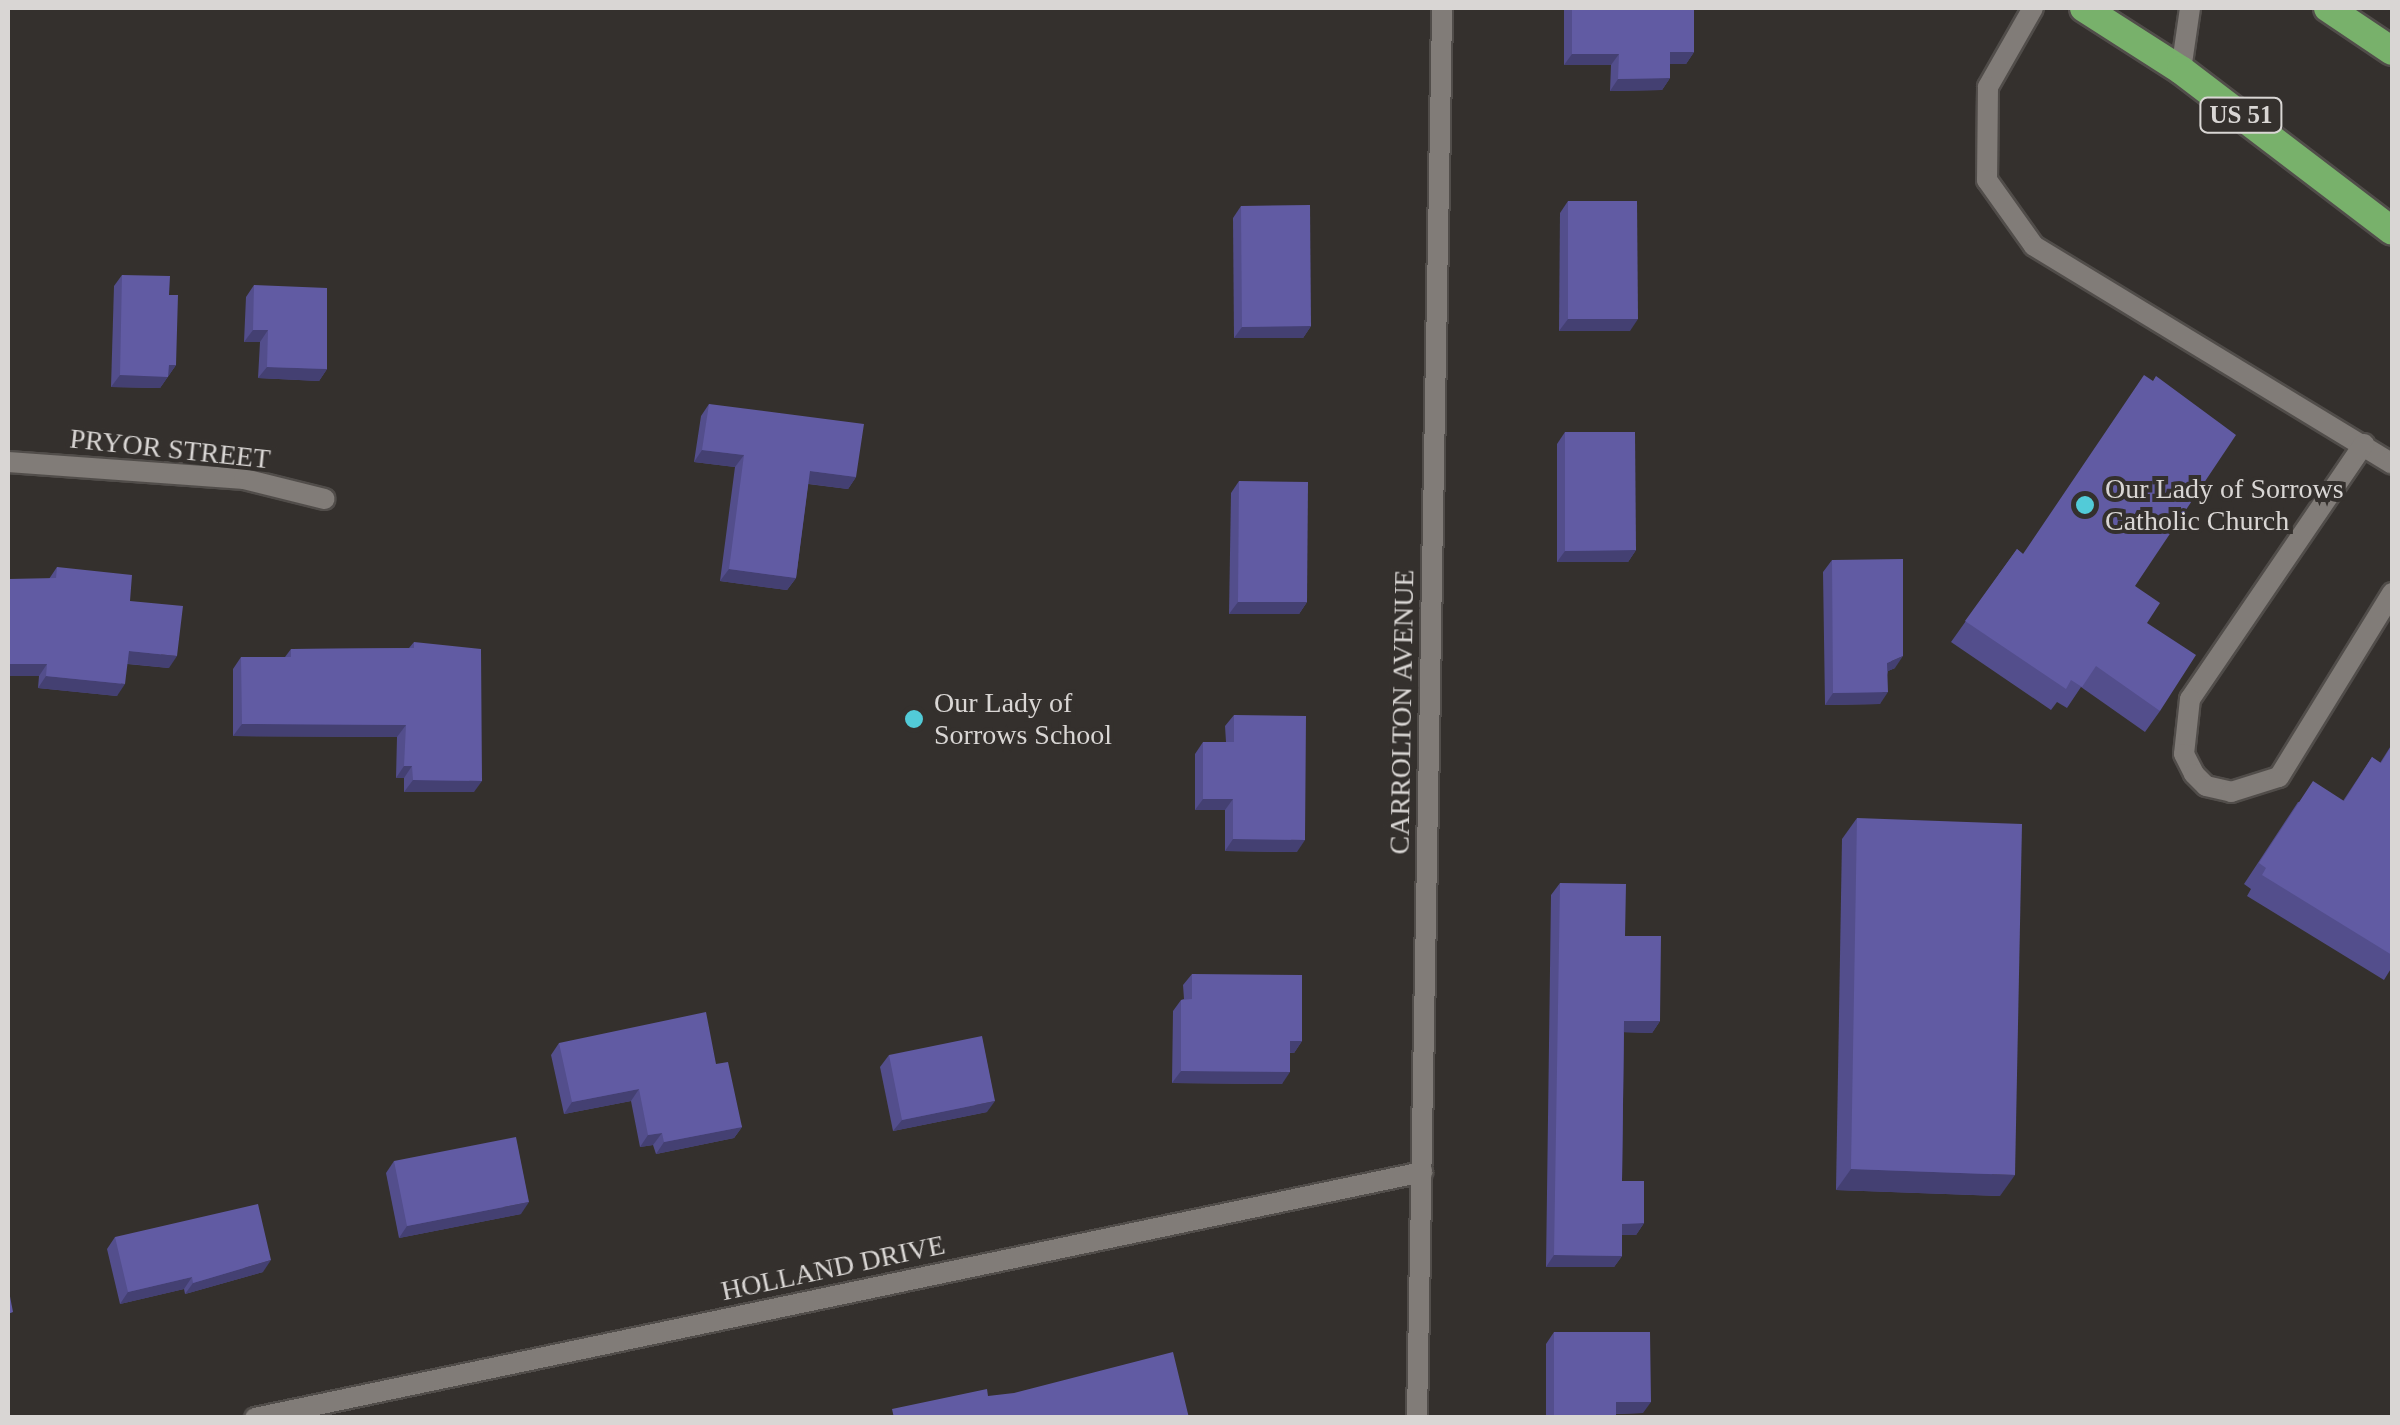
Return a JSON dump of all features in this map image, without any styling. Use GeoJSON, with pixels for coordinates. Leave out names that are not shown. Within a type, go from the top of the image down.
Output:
{"type":"FeatureCollection","features":[{"type":"Feature","properties":{"kind":"highway","name":"US 51"},"geometry":{"type":"LineString","coordinates":[[2084,8],[2181,70],[2392,231]]}},
{"type":"Feature","properties":{"kind":"highway"},"geometry":{"type":"LineString","coordinates":[[2328,8],[2392,51]]}},
{"type":"Feature","properties":{"kind":"street","name":"CARROLTON AVENUE"},"geometry":{"type":"LineString","coordinates":[[1417,1418],[1442,8]]}},
{"type":"Feature","properties":{"kind":"street"},"geometry":{"type":"LineString","coordinates":[[2033,8],[1988,87],[1987,180],[2034,246],[2392,464]]}},
{"type":"Feature","properties":{"kind":"street"},"geometry":{"type":"LineString","coordinates":[[2181,70],[2190,8]]}},
{"type":"Feature","properties":{"kind":"street"},"geometry":{"type":"LineString","coordinates":[[2364,444],[2190,698],[2184,754],[2194,774],[2206,786],[2232,792],[2278,777],[2392,593]]}},
{"type":"Feature","properties":{"kind":"street","name":"PRYOR STREET"},"geometry":{"type":"LineString","coordinates":[[8,462],[244,479],[325,499]]}},
{"type":"Feature","properties":{"kind":"street","name":"HOLLAND DRIVE"},"geometry":{"type":"LineString","coordinates":[[255,1418],[1422,1172]]}},
{"type":"Feature","properties":{"kind":"building"},"geometry":{"type":"Polygon","coordinates":[[[1572,8],[1694,8],[1694,52],[1670,52],[1670,78],[1618,79],[1619,54],[1572,54],[1572,8]]]}},
{"type":"Feature","properties":{"kind":"building"},"geometry":{"type":"Polygon","coordinates":[[[1568,201],[1637,201],[1638,319],[1568,319],[1568,201]]]}},
{"type":"Feature","properties":{"kind":"building"},"geometry":{"type":"Polygon","coordinates":[[[1310,205],[1311,326],[1242,327],[1241,206],[1310,205]]]}},
{"type":"Feature","properties":{"kind":"building"},"geometry":{"type":"Polygon","coordinates":[[[122,275],[170,276],[169,295],[178,295],[176,365],[169,365],[168,377],[120,375],[122,275]]]}},
{"type":"Feature","properties":{"kind":"building"},"geometry":{"type":"Polygon","coordinates":[[[254,285],[327,288],[327,369],[267,367],[268,330],[253,330],[254,285]]]}},
{"type":"Feature","properties":{"kind":"building"},"geometry":{"type":"Polygon","coordinates":[[[2144,375],[2153,381],[2156,376],[2236,435],[2135,586],[2160,603],[2147,623],[2196,655],[2160,711],[2096,666],[2082,687],[2071,680],[2066,689],[1965,621],[2017,549],[2023,554],[2144,375]]]}},
{"type":"Feature","properties":{"kind":"building"},"geometry":{"type":"Polygon","coordinates":[[[709,404],[864,424],[856,477],[810,471],[796,578],[729,569],[744,455],[702,450],[709,404]]]}},
{"type":"Feature","properties":{"kind":"building"},"geometry":{"type":"Polygon","coordinates":[[[1565,432],[1635,432],[1636,550],[1565,551],[1565,432]]]}},
{"type":"Feature","properties":{"kind":"building"},"geometry":{"type":"Polygon","coordinates":[[[1239,481],[1308,482],[1307,602],[1238,602],[1239,481]]]}},
{"type":"Feature","properties":{"kind":"building"},"geometry":{"type":"Polygon","coordinates":[[[1903,559],[1903,656],[1887,663],[1888,692],[1833,693],[1832,560],[1903,559]]]}},
{"type":"Feature","properties":{"kind":"building"},"geometry":{"type":"Polygon","coordinates":[[[57,567],[132,575],[130,601],[183,606],[177,656],[129,651],[125,684],[46,676],[47,664],[8,664],[8,579],[56,578],[57,567]]]}},
{"type":"Feature","properties":{"kind":"building"},"geometry":{"type":"Polygon","coordinates":[[[414,642],[481,649],[482,781],[413,780],[412,766],[404,766],[406,725],[242,724],[241,657],[291,657],[291,649],[414,648],[414,642]]]}},
{"type":"Feature","properties":{"kind":"building"},"geometry":{"type":"Polygon","coordinates":[[[1234,715],[1306,716],[1305,840],[1233,839],[1233,799],[1203,799],[1203,742],[1234,742],[1234,715]]]}},
{"type":"Feature","properties":{"kind":"building"},"geometry":{"type":"Polygon","coordinates":[[[2392,745],[2392,955],[2262,875],[2266,868],[2259,863],[2313,781],[2344,801],[2372,757],[2381,763],[2392,745]]]}},
{"type":"Feature","properties":{"kind":"building"},"geometry":{"type":"Polygon","coordinates":[[[1857,818],[2022,824],[2015,1175],[1851,1169],[1857,818]]]}},
{"type":"Feature","properties":{"kind":"building"},"geometry":{"type":"Polygon","coordinates":[[[1560,883],[1626,884],[1625,936],[1661,936],[1660,1021],[1624,1021],[1622,1181],[1644,1181],[1644,1223],[1622,1224],[1622,1256],[1554,1255],[1560,883]]]}},
{"type":"Feature","properties":{"kind":"building"},"geometry":{"type":"Polygon","coordinates":[[[1192,974],[1302,975],[1302,1041],[1290,1041],[1290,1072],[1181,1071],[1181,1000],[1192,999],[1192,974]]]}},
{"type":"Feature","properties":{"kind":"building"},"geometry":{"type":"Polygon","coordinates":[[[706,1012],[716,1064],[728,1062],[742,1127],[664,1142],[662,1133],[648,1135],[639,1089],[572,1102],[559,1043],[706,1012]]]}},
{"type":"Feature","properties":{"kind":"building"},"geometry":{"type":"Polygon","coordinates":[[[982,1036],[995,1101],[902,1120],[889,1055],[982,1036]]]}},
{"type":"Feature","properties":{"kind":"building"},"geometry":{"type":"Polygon","coordinates":[[[516,1137],[529,1202],[407,1226],[394,1161],[516,1137]]]}},
{"type":"Feature","properties":{"kind":"building"},"geometry":{"type":"Polygon","coordinates":[[[258,1204],[271,1260],[193,1283],[192,1277],[128,1292],[115,1237],[258,1204]]]}},
{"type":"Feature","properties":{"kind":"building"},"geometry":{"type":"Polygon","coordinates":[[[8,1286],[13,1312],[8,1314],[8,1286]]]}},
{"type":"Feature","properties":{"kind":"building"},"geometry":{"type":"Polygon","coordinates":[[[1554,1332],[1650,1332],[1651,1402],[1616,1402],[1616,1418],[1554,1418],[1554,1332]]]}},
{"type":"Feature","properties":{"kind":"building"},"geometry":{"type":"Polygon","coordinates":[[[1173,1352],[1189,1418],[894,1418],[892,1409],[987,1389],[988,1396],[1014,1393],[1173,1352]]]}},
{"type":"Feature","properties":{"kind":"place","name":"Our Lady of Sorrows Catholic Church"},"geometry":{"type":"Point","coordinates":[2085,505]}},
{"type":"Feature","properties":{"kind":"place","name":"Our Lady of Sorrows School"},"geometry":{"type":"Point","coordinates":[914,719]}}]}
